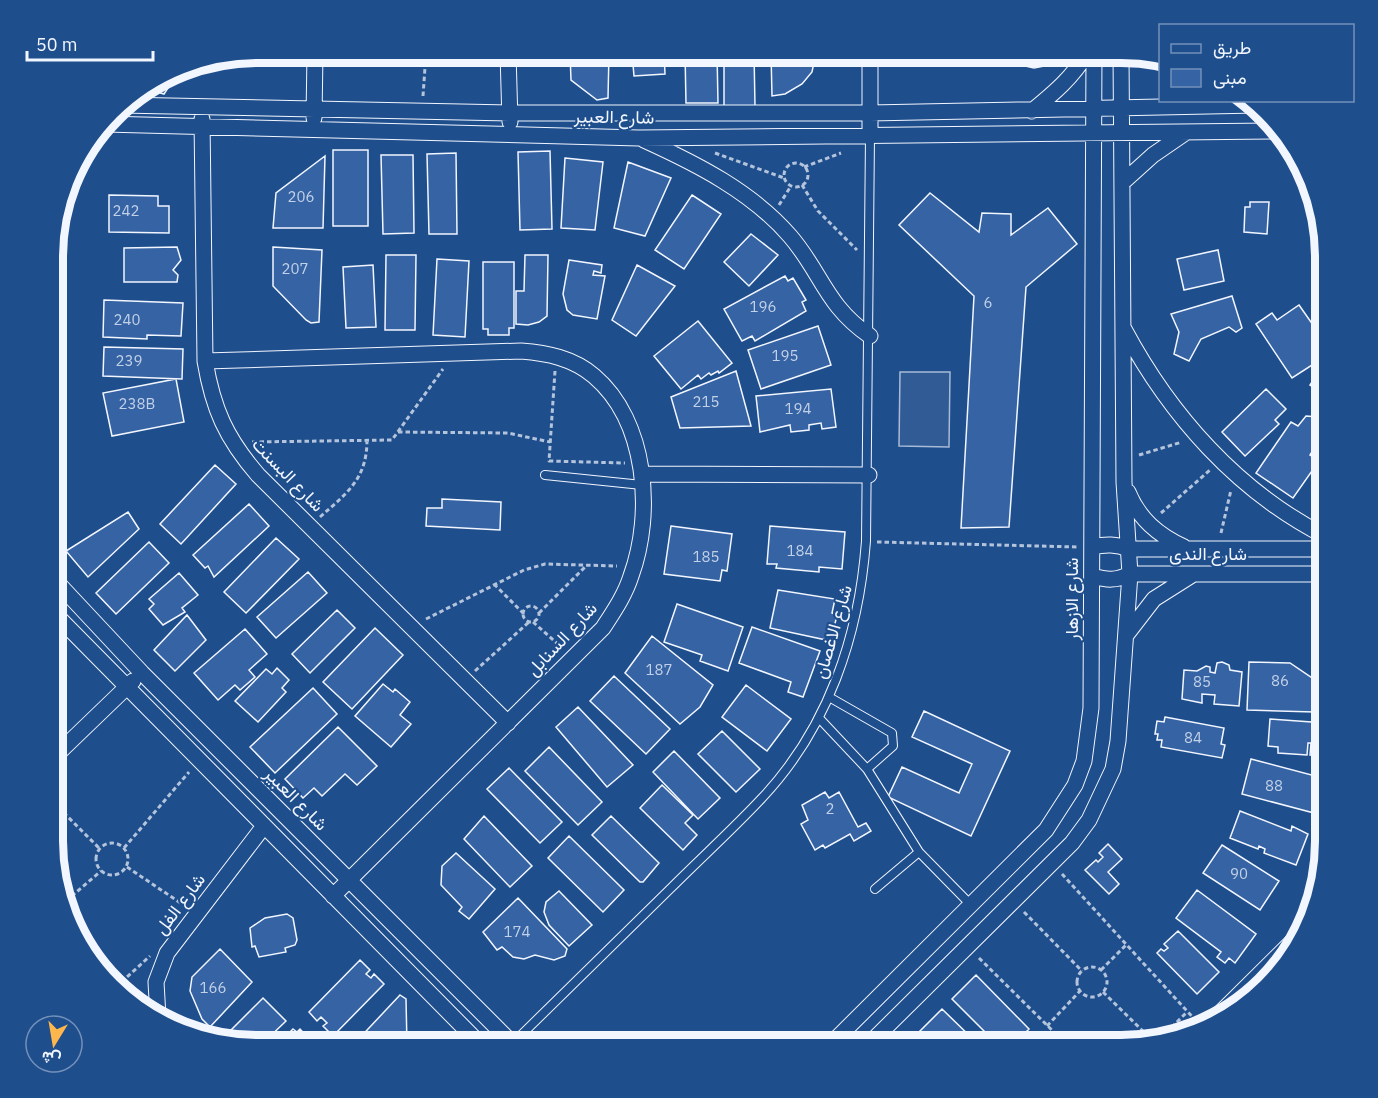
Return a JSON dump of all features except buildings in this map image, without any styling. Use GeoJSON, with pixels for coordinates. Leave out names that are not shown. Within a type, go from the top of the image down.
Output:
{"type":"FeatureCollection","features":[{"type":"Feature","properties":{"kind":"street"},"geometry":{"type":"LineString","coordinates":[[314,130],[315,63]]}},
{"type":"Feature","properties":{"kind":"street"},"geometry":{"type":"LineString","coordinates":[[508,63],[510,134]]}},
{"type":"Feature","properties":{"kind":"street"},"geometry":{"type":"LineString","coordinates":[[870,63],[870,139]]}},
{"type":"Feature","properties":{"kind":"street"},"geometry":{"type":"LineString","coordinates":[[1032,111],[1056,92],[1080,63]]}},
{"type":"Feature","properties":{"kind":"street","name":"شارع الازهار"},"geometry":{"type":"LineString","coordinates":[[840,1035],[1046,830],[1062,809],[1081,769],[1089,735],[1091,708],[1094,63]]}},
{"type":"Feature","properties":{"kind":"street"},"geometry":{"type":"LineString","coordinates":[[878,1035],[1052,863],[1089,820],[1113,769],[1118,741],[1130,574],[1124,482],[1122,63]]}},
{"type":"Feature","properties":{"kind":"street","name":"شارع العبير"},"geometry":{"type":"LineString","coordinates":[[137,105],[510,113],[870,113],[1242,105]]}},
{"type":"Feature","properties":{"kind":"street","name":"شارع البسنت"},"geometry":{"type":"LineString","coordinates":[[202,106],[205,361],[210,393],[221,423],[232,442],[258,475],[508,723]]}},
{"type":"Feature","properties":{"kind":"street","name":"شارع العبير"},"geometry":{"type":"LineString","coordinates":[[116,124],[639,138],[870,139],[1121,132],[1268,131]]}},
{"type":"Feature","properties":{"kind":"street"},"geometry":{"type":"LineString","coordinates":[[1122,183],[1153,155],[1187,132]]}},
{"type":"Feature","properties":{"kind":"street"},"geometry":{"type":"LineString","coordinates":[[639,138],[706,171],[771,216],[810,263],[837,309],[870,336]]}},
{"type":"Feature","properties":{"kind":"street"},"geometry":{"type":"LineString","coordinates":[[1123,327],[1164,396],[1198,437],[1221,461],[1280,509],[1315,530]]}},
{"type":"Feature","properties":{"kind":"street","name":"شارع السنابل"},"geometry":{"type":"LineString","coordinates":[[205,361],[521,351],[556,357],[592,374],[610,392],[624,413],[641,474],[639,545],[634,567],[620,603],[603,628],[333,896]]}},
{"type":"Feature","properties":{"kind":"street"},"geometry":{"type":"LineString","coordinates":[[641,474],[869,475]]}},
{"type":"Feature","properties":{"kind":"street"},"geometry":{"type":"LineString","coordinates":[[1124,482],[1133,505],[1148,524],[1167,539],[1189,549]]}},
{"type":"Feature","properties":{"kind":"street","name":"شارع الندى"},"geometry":{"type":"LineString","coordinates":[[1092,547],[1118,544],[1129,549],[1315,549]]}},
{"type":"Feature","properties":{"kind":"street","name":"شارع الندى"},"geometry":{"type":"LineString","coordinates":[[1092,576],[1106,580],[1119,579],[1130,574],[1315,574]]}},
{"type":"Feature","properties":{"kind":"street"},"geometry":{"type":"LineString","coordinates":[[1125,637],[1138,616],[1154,599],[1194,574]]}},
{"type":"Feature","properties":{"kind":"street","name":"شارع العبير"},"geometry":{"type":"LineString","coordinates":[[63,589],[142,673],[502,1035]]}},
{"type":"Feature","properties":{"kind":"street"},"geometry":{"type":"LineString","coordinates":[[63,621],[471,1035]]}},
{"type":"Feature","properties":{"kind":"street"},"geometry":{"type":"LineString","coordinates":[[63,748],[142,673]]}},
{"type":"Feature","properties":{"kind":"street","name":"شارع الفل"},"geometry":{"type":"LineString","coordinates":[[157,1007],[156,982],[167,953],[264,826]]}},
{"type":"Feature","properties":{"kind":"street"},"geometry":{"type":"LineString","coordinates":[[1237,996],[1274,960]]}},
{"type":"Feature","properties":{"kind":"lane","name":"شارع الاغصان"},"geometry":{"type":"LineString","coordinates":[[522,1035],[763,798],[784,773],[819,718],[844,660],[856,621],[863,582],[866,542],[869,475],[870,139]]}},
{"type":"Feature","properties":{"kind":"lane"},"geometry":{"type":"LineString","coordinates":[[544,475],[641,474]]}},
{"type":"Feature","properties":{"kind":"lane"},"geometry":{"type":"LineString","coordinates":[[829,697],[892,733],[893,746],[867,770]]}},
{"type":"Feature","properties":{"kind":"lane"},"geometry":{"type":"LineString","coordinates":[[819,718],[867,770],[920,852],[971,905]]}},
{"type":"Feature","properties":{"kind":"lane"},"geometry":{"type":"LineString","coordinates":[[875,889],[920,852]]}},
{"type":"Feature","properties":{"kind":"path"},"geometry":{"type":"LineString","coordinates":[[423,111],[425,63]]}},
{"type":"Feature","properties":{"kind":"path"},"geometry":{"type":"LineString","coordinates":[[804,167],[870,139]]}},
{"type":"Feature","properties":{"kind":"path"},"geometry":{"type":"LineString","coordinates":[[709,151],[784,178],[791,186]]}},
{"type":"Feature","properties":{"kind":"path"},"geometry":{"type":"LineString","coordinates":[[784,178],[784,172],[791,164],[796,163],[804,167],[808,178],[802,185],[791,186]]}},
{"type":"Feature","properties":{"kind":"path"},"geometry":{"type":"LineString","coordinates":[[802,185],[818,211],[845,241],[870,260]]}},
{"type":"Feature","properties":{"kind":"path"},"geometry":{"type":"LineString","coordinates":[[771,216],[791,186]]}},
{"type":"Feature","properties":{"kind":"path"},"geometry":{"type":"LineString","coordinates":[[232,442],[392,440],[455,353]]}},
{"type":"Feature","properties":{"kind":"path"},"geometry":{"type":"LineString","coordinates":[[556,357],[549,461],[641,474]]}},
{"type":"Feature","properties":{"kind":"path"},"geometry":{"type":"LineString","coordinates":[[398,432],[508,433],[550,442]]}},
{"type":"Feature","properties":{"kind":"path"},"geometry":{"type":"LineString","coordinates":[[1124,459],[1198,437]]}},
{"type":"Feature","properties":{"kind":"path"},"geometry":{"type":"LineString","coordinates":[[325,513],[355,484],[363,471],[367,440]]}},
{"type":"Feature","properties":{"kind":"path"},"geometry":{"type":"LineString","coordinates":[[1148,524],[1221,461]]}},
{"type":"Feature","properties":{"kind":"path"},"geometry":{"type":"LineString","coordinates":[[1217,549],[1235,473]]}},
{"type":"Feature","properties":{"kind":"path"},"geometry":{"type":"LineString","coordinates":[[866,542],[1092,547]]}},
{"type":"Feature","properties":{"kind":"path"},"geometry":{"type":"LineString","coordinates":[[411,627],[494,584],[524,570],[544,564],[634,567]]}},
{"type":"Feature","properties":{"kind":"path"},"geometry":{"type":"LineString","coordinates":[[465,680],[538,618],[539,613],[587,565]]}},
{"type":"Feature","properties":{"kind":"path"},"geometry":{"type":"LineString","coordinates":[[494,584],[531,622],[574,658]]}},
{"type":"Feature","properties":{"kind":"path"},"geometry":{"type":"LineString","coordinates":[[523,614],[531,606],[539,613]]}},
{"type":"Feature","properties":{"kind":"path"},"geometry":{"type":"LineString","coordinates":[[124,848],[199,760]]}},
{"type":"Feature","properties":{"kind":"path"},"geometry":{"type":"LineString","coordinates":[[63,812],[100,849]]}},
{"type":"Feature","properties":{"kind":"path"},"geometry":{"type":"LineString","coordinates":[[110,843],[124,848],[128,855],[127,867],[118,875],[101,871],[96,860],[100,849],[110,843]]}},
{"type":"Feature","properties":{"kind":"path"},"geometry":{"type":"LineString","coordinates":[[1052,863],[1195,1020]]}},
{"type":"Feature","properties":{"kind":"path"},"geometry":{"type":"LineString","coordinates":[[127,867],[196,914]]}},
{"type":"Feature","properties":{"kind":"path"},"geometry":{"type":"LineString","coordinates":[[72,896],[101,871]]}},
{"type":"Feature","properties":{"kind":"path"},"geometry":{"type":"LineString","coordinates":[[1014,901],[1082,970]]}},
{"type":"Feature","properties":{"kind":"path"},"geometry":{"type":"LineString","coordinates":[[1101,970],[1127,944]]}},
{"type":"Feature","properties":{"kind":"path"},"geometry":{"type":"LineString","coordinates":[[967,946],[1056,1035]]}},
{"type":"Feature","properties":{"kind":"path"},"geometry":{"type":"LineString","coordinates":[[122,980],[146,957],[167,953]]}},
{"type":"Feature","properties":{"kind":"path"},"geometry":{"type":"LineString","coordinates":[[1101,970],[1090,967],[1082,970],[1076,983],[1080,992],[1092,997],[1103,992]]}},
{"type":"Feature","properties":{"kind":"path"},"geometry":{"type":"LineString","coordinates":[[1101,970],[1106,981],[1103,992]]}},
{"type":"Feature","properties":{"kind":"path"},"geometry":{"type":"LineString","coordinates":[[1047,1026],[1080,992]]}},
{"type":"Feature","properties":{"kind":"path"},"geometry":{"type":"LineString","coordinates":[[1103,992],[1145,1033]]}},
{"type":"Feature","properties":{"kind":"path"},"geometry":{"type":"LineString","coordinates":[[1171,1028],[1187,1012]]}},
{"type":"Feature","properties":{"kind":"shaded area"},"geometry":{"type":"Polygon","coordinates":[[[900,372],[950,372],[949,447],[899,446],[900,372]]]}}]}
